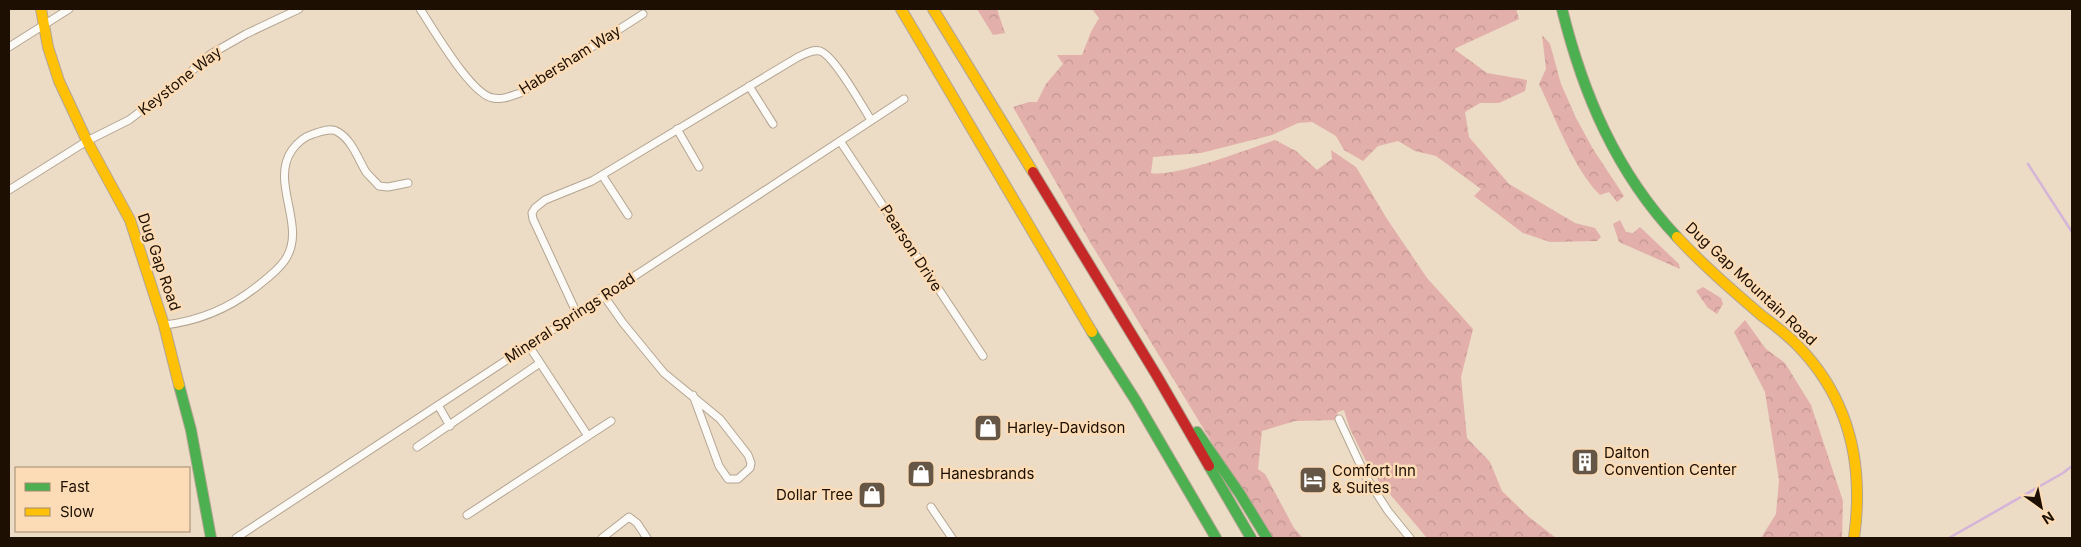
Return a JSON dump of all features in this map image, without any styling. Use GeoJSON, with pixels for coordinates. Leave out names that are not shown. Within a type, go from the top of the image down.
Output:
{"type":"FeatureCollection","features":[{"type":"Feature","properties":{"kind":"main road","name":"Dug Gap Road"},"geometry":{"type":"LineString","coordinates":[[41,9],[48,47],[59,80],[87,141],[130,220],[164,325],[191,430],[211,538]]}},
{"type":"Feature","properties":{"kind":"main road"},"geometry":{"type":"LineString","coordinates":[[901,9],[1066,290],[1136,401],[1216,538]]}},
{"type":"Feature","properties":{"kind":"main road"},"geometry":{"type":"LineString","coordinates":[[933,9],[994,112],[1157,376],[1251,538]]}},
{"type":"Feature","properties":{"kind":"main road","name":"Dug Gap Mountain Road"},"geometry":{"type":"LineString","coordinates":[[1562,9],[1581,79],[1600,126],[1614,153],[1643,197],[1685,246],[1799,347],[1812,362],[1833,394],[1851,435],[1857,460],[1858,507],[1854,538]]}},
{"type":"Feature","properties":{"kind":"main road"},"geometry":{"type":"LineString","coordinates":[[1157,376],[1215,456],[1267,538]]}},
{"type":"Feature","properties":{"kind":"street"},"geometry":{"type":"LineString","coordinates":[[9,47],[69,9]]}},
{"type":"Feature","properties":{"kind":"street","name":"Keystone Way"},"geometry":{"type":"LineString","coordinates":[[9,190],[87,141],[130,120],[178,83],[211,54],[246,34],[299,9]]}},
{"type":"Feature","properties":{"kind":"street","name":"Habersham Way"},"geometry":{"type":"LineString","coordinates":[[420,9],[469,80],[483,94],[492,98],[506,98],[520,93],[643,14]]}},
{"type":"Feature","properties":{"kind":"street"},"geometry":{"type":"LineString","coordinates":[[577,314],[532,213],[545,200],[602,175],[749,86],[813,50],[822,51],[836,64],[871,120]]}},
{"type":"Feature","properties":{"kind":"street"},"geometry":{"type":"LineString","coordinates":[[749,86],[773,124]]}},
{"type":"Feature","properties":{"kind":"street","name":"Mineral Springs Road"},"geometry":{"type":"LineString","coordinates":[[236,538],[904,99]]}},
{"type":"Feature","properties":{"kind":"street"},"geometry":{"type":"LineString","coordinates":[[164,325],[183,323],[212,314],[229,306],[271,276],[286,260],[292,241],[284,167],[288,155],[296,144],[307,136],[326,130],[337,130],[347,140],[368,174],[379,186],[388,187],[408,183]]}},
{"type":"Feature","properties":{"kind":"street"},"geometry":{"type":"LineString","coordinates":[[676,130],[699,167]]}},
{"type":"Feature","properties":{"kind":"street","name":"Pearson Drive"},"geometry":{"type":"LineString","coordinates":[[840,140],[983,356]]}},
{"type":"Feature","properties":{"kind":"street"},"geometry":{"type":"LineString","coordinates":[[602,175],[628,215]]}},
{"type":"Feature","properties":{"kind":"street"},"geometry":{"type":"LineString","coordinates":[[604,296],[623,323],[664,373],[693,395],[720,419],[748,455],[752,463],[750,468],[738,479],[728,479],[719,466],[693,395]]}},
{"type":"Feature","properties":{"kind":"street"},"geometry":{"type":"LineString","coordinates":[[528,346],[588,436]]}},
{"type":"Feature","properties":{"kind":"street"},"geometry":{"type":"LineString","coordinates":[[417,448],[540,364]]}},
{"type":"Feature","properties":{"kind":"street"},"geometry":{"type":"LineString","coordinates":[[438,405],[450,426]]}},
{"type":"Feature","properties":{"kind":"street"},"geometry":{"type":"LineString","coordinates":[[1339,420],[1366,477],[1388,511],[1410,538]]}},
{"type":"Feature","properties":{"kind":"street"},"geometry":{"type":"LineString","coordinates":[[467,515],[611,421]]}},
{"type":"Feature","properties":{"kind":"street"},"geometry":{"type":"LineString","coordinates":[[931,507],[952,538]]}},
{"type":"Feature","properties":{"kind":"street"},"geometry":{"type":"LineString","coordinates":[[602,538],[629,517],[637,523],[647,538]]}},
{"type":"Feature","properties":{"kind":"green space"},"geometry":{"type":"Polygon","coordinates":[[[977,9],[997,9],[1005,33],[993,35],[977,9]]]}},
{"type":"Feature","properties":{"kind":"green space"},"geometry":{"type":"Polygon","coordinates":[[[1092,9],[1516,9],[1519,19],[1454,49],[1487,73],[1527,80],[1525,91],[1499,103],[1480,103],[1465,112],[1469,137],[1509,184],[1575,223],[1595,228],[1601,237],[1597,241],[1550,242],[1523,233],[1474,196],[1481,189],[1436,156],[1415,151],[1398,141],[1378,146],[1363,161],[1344,150],[1336,136],[1312,122],[1298,123],[1272,135],[1201,153],[1153,157],[1151,173],[1176,171],[1193,167],[1275,140],[1296,151],[1317,170],[1332,159],[1331,150],[1356,167],[1387,219],[1427,278],[1473,329],[1461,377],[1467,438],[1490,462],[1502,491],[1529,517],[1556,538],[1427,538],[1378,480],[1376,469],[1366,461],[1350,429],[1344,410],[1338,412],[1335,420],[1295,421],[1262,431],[1258,469],[1265,474],[1294,528],[1303,538],[1270,538],[1090,242],[1013,107],[1029,102],[1037,102],[1046,84],[1063,64],[1057,55],[1082,55],[1099,18],[1092,9]]]}},
{"type":"Feature","properties":{"kind":"green space"},"geometry":{"type":"Polygon","coordinates":[[[1542,35],[1550,44],[1561,84],[1576,118],[1593,149],[1624,196],[1617,202],[1609,192],[1600,195],[1581,171],[1539,84],[1546,69],[1542,35]]]}},
{"type":"Feature","properties":{"kind":"green space"},"geometry":{"type":"Polygon","coordinates":[[[1620,220],[1626,232],[1633,233],[1640,227],[1679,264],[1680,269],[1619,242],[1613,224],[1620,220]]]}},
{"type":"Feature","properties":{"kind":"green space"},"geometry":{"type":"Polygon","coordinates":[[[1703,287],[1721,298],[1723,304],[1717,314],[1708,308],[1696,291],[1703,287]]]}},
{"type":"Feature","properties":{"kind":"green space"},"geometry":{"type":"Polygon","coordinates":[[[1745,320],[1766,349],[1785,363],[1811,405],[1843,501],[1842,538],[1761,538],[1776,514],[1779,480],[1765,392],[1734,332],[1745,320]]]}},
{"type":"Feature","properties":{"kind":"waterway"},"geometry":{"type":"LineString","coordinates":[[2028,164],[2072,232]]}},
{"type":"Feature","properties":{"kind":"waterway"},"geometry":{"type":"LineString","coordinates":[[1949,538],[2072,466]]}},
{"type":"Feature","properties":{"kind":"traffic: fast"},"geometry":{"type":"LineString","coordinates":[[1562,9],[1580,71],[1619,159],[1655,212],[1677,237]]}},
{"type":"Feature","properties":{"kind":"traffic: fast"},"geometry":{"type":"LineString","coordinates":[[1092,332],[1136,401],[1216,538]]}},
{"type":"Feature","properties":{"kind":"traffic: fast"},"geometry":{"type":"LineString","coordinates":[[179,385],[191,430],[211,538]]}},
{"type":"Feature","properties":{"kind":"traffic: fast"},"geometry":{"type":"LineString","coordinates":[[1197,432],[1240,494],[1267,538]]}},
{"type":"Feature","properties":{"kind":"traffic: fast"},"geometry":{"type":"LineString","coordinates":[[1209,466],[1251,538]]}},
{"type":"Feature","properties":{"kind":"traffic: slow"},"geometry":{"type":"LineString","coordinates":[[41,9],[48,47],[59,81],[87,141],[130,220],[164,325],[179,385]]}},
{"type":"Feature","properties":{"kind":"traffic: slow"},"geometry":{"type":"LineString","coordinates":[[901,9],[1092,332]]}},
{"type":"Feature","properties":{"kind":"traffic: slow"},"geometry":{"type":"LineString","coordinates":[[933,9],[1033,172]]}},
{"type":"Feature","properties":{"kind":"traffic: slow"},"geometry":{"type":"LineString","coordinates":[[1677,237],[1729,287],[1795,343],[1817,368],[1831,390],[1842,412],[1850,436],[1855,461],[1857,512],[1854,538]]}},
{"type":"Feature","properties":{"kind":"traffic: jam"},"geometry":{"type":"LineString","coordinates":[[1033,172],[1157,376],[1209,466]]}},
{"type":"Feature","properties":{"kind":"place","name":"Harley-Davidson"},"geometry":{"type":"Point","coordinates":[988,428]}},
{"type":"Feature","properties":{"kind":"place","name":"Dalton Convention Center"},"geometry":{"type":"Point","coordinates":[1585,462]}},
{"type":"Feature","properties":{"kind":"place","name":"Hanesbrands"},"geometry":{"type":"Point","coordinates":[921,474]}},
{"type":"Feature","properties":{"kind":"place","name":"Comfort Inn & Suites"},"geometry":{"type":"Point","coordinates":[1313,480]}},
{"type":"Feature","properties":{"kind":"place","name":"Dollar Tree"},"geometry":{"type":"Point","coordinates":[872,495]}}]}
